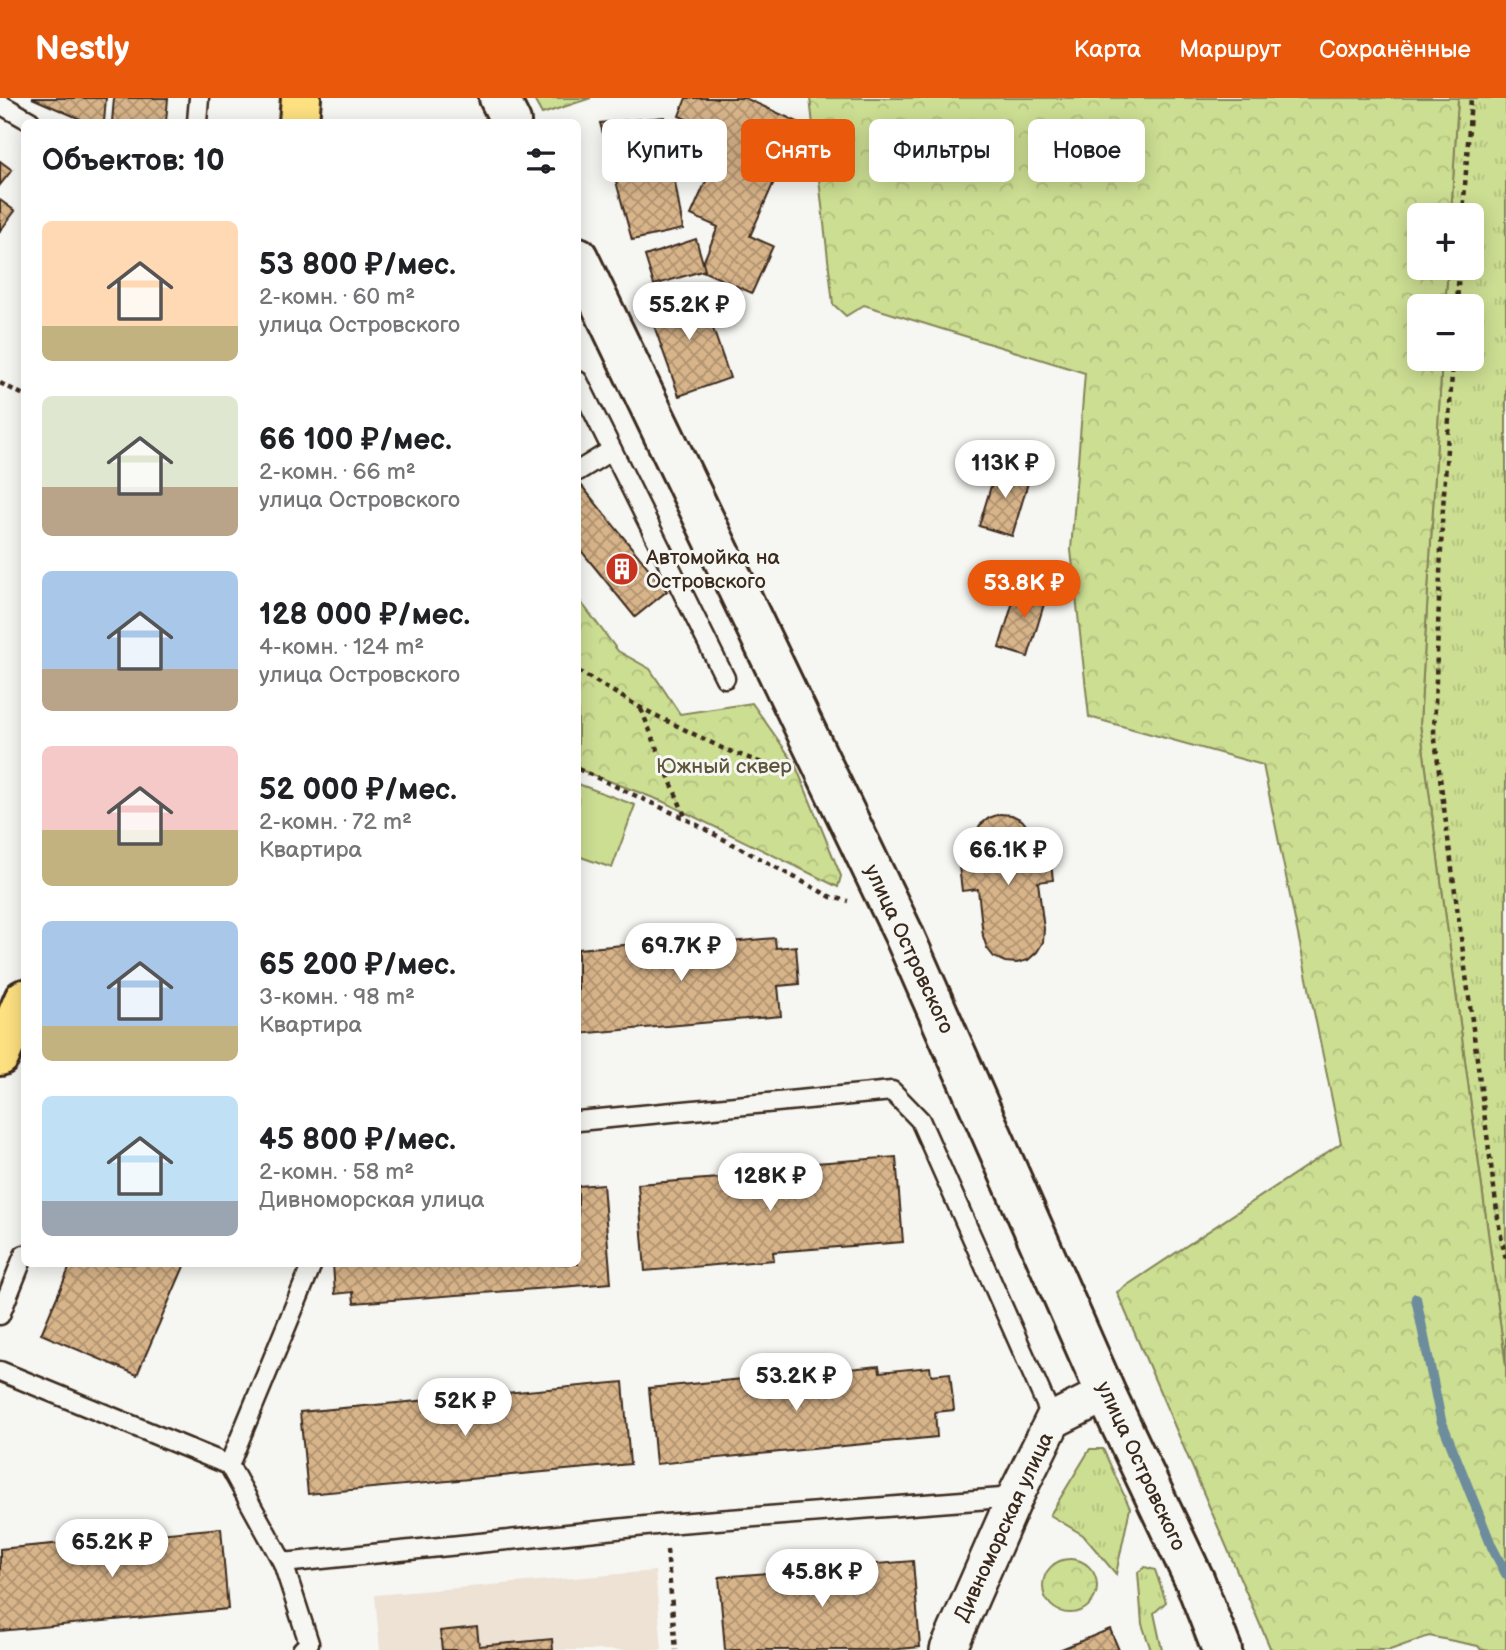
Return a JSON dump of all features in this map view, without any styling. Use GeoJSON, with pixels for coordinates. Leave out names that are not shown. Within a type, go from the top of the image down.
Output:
{"type":"FeatureCollection","features":[{"type":"Feature","properties":{"kind":"main road"},"geometry":{"type":"LineString","coordinates":[[299,119],[301,98]]}},
{"type":"Feature","properties":{"kind":"main road"},"geometry":{"type":"LineString","coordinates":[[0,1056],[21,1006]]}},
{"type":"Feature","properties":{"kind":"street"},"geometry":{"type":"LineString","coordinates":[[499,98],[510,119]]}},
{"type":"Feature","properties":{"kind":"street","name":"улица Островского"},"geometry":{"type":"LineString","coordinates":[[581,263],[903,933],[1107,1395],[1195,1581],[1222,1650]]}},
{"type":"Feature","properties":{"kind":"street","name":"Дивноморская улица"},"geometry":{"type":"LineString","coordinates":[[948,1650],[1015,1497],[1054,1420],[1107,1395]]}},
{"type":"Feature","properties":{"kind":"lane"},"geometry":{"type":"LineString","coordinates":[[197,119],[199,98]]}},
{"type":"Feature","properties":{"kind":"lane"},"geometry":{"type":"LineString","coordinates":[[0,104],[26,119]]}},
{"type":"Feature","properties":{"kind":"lane"},"geometry":{"type":"LineString","coordinates":[[581,387],[724,678]]}},
{"type":"Feature","properties":{"kind":"lane"},"geometry":{"type":"LineString","coordinates":[[581,469],[612,450]]}},
{"type":"Feature","properties":{"kind":"lane"},"geometry":{"type":"LineString","coordinates":[[581,1121],[892,1091],[920,1120],[1054,1420]]}},
{"type":"Feature","properties":{"kind":"lane"},"geometry":{"type":"LineString","coordinates":[[0,1315],[21,1262]]}},
{"type":"Feature","properties":{"kind":"lane"},"geometry":{"type":"LineString","coordinates":[[229,1465],[311,1267]]}},
{"type":"Feature","properties":{"kind":"lane"},"geometry":{"type":"LineString","coordinates":[[0,1371],[229,1465],[283,1563],[309,1643],[302,1650]]}},
{"type":"Feature","properties":{"kind":"lane"},"geometry":{"type":"LineString","coordinates":[[283,1563],[665,1524],[1015,1497]]}},
{"type":"Feature","properties":{"kind":"path"},"geometry":{"type":"LineString","coordinates":[[1463,203],[1471,98]]}},
{"type":"Feature","properties":{"kind":"path"},"geometry":{"type":"LineString","coordinates":[[1452,371],[1442,523],[1434,732],[1499,1226],[1506,1260]]}},
{"type":"Feature","properties":{"kind":"path"},"geometry":{"type":"LineString","coordinates":[[0,383],[21,394]]}},
{"type":"Feature","properties":{"kind":"path"},"geometry":{"type":"LineString","coordinates":[[581,673],[641,708],[722,748],[767,765],[786,765]]}},
{"type":"Feature","properties":{"kind":"path"},"geometry":{"type":"LineString","coordinates":[[641,708],[687,819]]}},
{"type":"Feature","properties":{"kind":"path"},"geometry":{"type":"LineString","coordinates":[[581,770],[687,819],[831,897],[850,902]]}},
{"type":"Feature","properties":{"kind":"path"},"geometry":{"type":"LineString","coordinates":[[665,1524],[676,1650]]}},
{"type":"Feature","properties":{"kind":"shaded area"},"geometry":{"type":"Polygon","coordinates":[[[655,1571],[662,1650],[380,1650],[375,1595],[655,1571]]]}},
{"type":"Feature","properties":{"kind":"green space"},"geometry":{"type":"Polygon","coordinates":[[[533,98],[591,98],[542,114],[533,98]]]}},
{"type":"Feature","properties":{"kind":"green space"},"geometry":{"type":"Polygon","coordinates":[[[810,98],[1458,98],[1452,203],[1407,203],[1407,280],[1447,280],[1446,294],[1407,294],[1407,371],[1441,371],[1420,724],[1506,1367],[1506,1650],[1481,1650],[1478,1646],[1429,1636],[1390,1650],[1271,1650],[1117,1292],[1341,1143],[1263,765],[1089,717],[1071,550],[1085,373],[864,305],[846,316],[833,304],[819,182],[855,182],[855,119],[812,119],[810,98]]]}},
{"type":"Feature","properties":{"kind":"green space"},"geometry":{"type":"Polygon","coordinates":[[[1458,98],[1506,98],[1506,1367],[1420,724],[1441,371],[1484,371],[1484,294],[1446,294],[1447,280],[1484,280],[1484,203],[1452,203],[1458,98]]]}},
{"type":"Feature","properties":{"kind":"green space","name":"Южный сквер"},"geometry":{"type":"Polygon","coordinates":[[[581,602],[618,651],[650,669],[680,714],[752,703],[795,764],[841,876],[838,887],[664,802],[581,770],[581,602]]]}},
{"type":"Feature","properties":{"kind":"green space"},"geometry":{"type":"Polygon","coordinates":[[[581,785],[635,805],[612,868],[581,857],[581,785]]]}},
{"type":"Feature","properties":{"kind":"green space"},"geometry":{"type":"Polygon","coordinates":[[[1090,1449],[1103,1449],[1130,1508],[1116,1574],[1083,1535],[1050,1515],[1090,1449]]]}},
{"type":"Feature","properties":{"kind":"green space"},"geometry":{"type":"Polygon","coordinates":[[[1070,1559],[1089,1567],[1097,1586],[1089,1605],[1070,1613],[1051,1605],[1043,1586],[1051,1567],[1070,1559]]]}},
{"type":"Feature","properties":{"kind":"green space"},"geometry":{"type":"Polygon","coordinates":[[[1145,1567],[1155,1570],[1166,1602],[1154,1613],[1162,1650],[1151,1650],[1142,1624],[1138,1572],[1145,1567]]]}},
{"type":"Feature","properties":{"kind":"building"},"geometry":{"type":"Polygon","coordinates":[[[32,98],[106,98],[104,119],[80,119],[32,98]]]}},
{"type":"Feature","properties":{"kind":"building"},"geometry":{"type":"Polygon","coordinates":[[[114,98],[168,98],[166,119],[112,119],[114,98]]]}},
{"type":"Feature","properties":{"kind":"building"},"geometry":{"type":"Polygon","coordinates":[[[686,98],[745,98],[791,119],[741,119],[741,182],[774,182],[750,236],[773,246],[752,293],[700,270],[718,227],[691,215],[706,182],[727,182],[727,119],[686,119],[679,116],[686,98]]]}},
{"type":"Feature","properties":{"kind":"building"},"geometry":{"type":"Polygon","coordinates":[[[0,161],[12,170],[0,185],[0,161]]]}},
{"type":"Feature","properties":{"kind":"building"},"geometry":{"type":"Polygon","coordinates":[[[616,182],[675,182],[683,229],[632,240],[616,182]]]}},
{"type":"Feature","properties":{"kind":"building"},"geometry":{"type":"Polygon","coordinates":[[[0,200],[15,211],[0,231],[0,200]]]}},
{"type":"Feature","properties":{"kind":"building"},"geometry":{"type":"Polygon","coordinates":[[[696,239],[705,270],[654,285],[645,256],[696,239]]]}},
{"type":"Feature","properties":{"kind":"building"},"geometry":{"type":"Polygon","coordinates":[[[699,288],[730,378],[679,396],[647,306],[699,288]]]}},
{"type":"Feature","properties":{"kind":"building"},"geometry":{"type":"Polygon","coordinates":[[[998,463],[1031,473],[1012,536],[979,526],[998,463]]]}},
{"type":"Feature","properties":{"kind":"building","name":"Автомойка на Островского"},"geometry":{"type":"Polygon","coordinates":[[[581,485],[667,591],[635,617],[581,551],[581,485]]]}},
{"type":"Feature","properties":{"kind":"building"},"geometry":{"type":"Polygon","coordinates":[[[1019,582],[1048,591],[1028,657],[999,648],[1019,582]]]}},
{"type":"Feature","properties":{"kind":"building"},"geometry":{"type":"Polygon","coordinates":[[[1000,814],[1012,815],[1022,820],[1030,830],[1035,850],[1049,848],[1053,880],[1038,882],[1043,942],[1028,960],[1017,963],[994,957],[987,948],[983,936],[978,889],[962,891],[958,858],[974,857],[974,836],[980,825],[1000,814]]]}},
{"type":"Feature","properties":{"kind":"building"},"geometry":{"type":"Polygon","coordinates":[[[728,936],[729,942],[775,938],[776,948],[796,946],[799,984],[778,986],[781,1016],[581,1034],[581,949],[728,936]]]}},
{"type":"Feature","properties":{"kind":"building"},"geometry":{"type":"Polygon","coordinates":[[[896,1157],[903,1242],[773,1252],[774,1260],[645,1271],[638,1184],[761,1175],[761,1167],[896,1157]]]}},
{"type":"Feature","properties":{"kind":"building"},"geometry":{"type":"Polygon","coordinates":[[[603,1184],[611,1283],[354,1303],[353,1292],[335,1294],[333,1267],[581,1267],[581,1186],[603,1184]]]}},
{"type":"Feature","properties":{"kind":"building"},"geometry":{"type":"Polygon","coordinates":[[[70,1267],[184,1267],[137,1375],[41,1334],[70,1267]]]}},
{"type":"Feature","properties":{"kind":"building"},"geometry":{"type":"Polygon","coordinates":[[[879,1366],[880,1372],[930,1367],[931,1375],[950,1373],[954,1410],[935,1412],[937,1437],[656,1464],[649,1388],[879,1366]]]}},
{"type":"Feature","properties":{"kind":"building"},"geometry":{"type":"Polygon","coordinates":[[[623,1382],[630,1464],[308,1494],[300,1412],[623,1382]]]}},
{"type":"Feature","properties":{"kind":"building"},"geometry":{"type":"Polygon","coordinates":[[[221,1528],[228,1609],[0,1631],[0,1549],[221,1528]]]}},
{"type":"Feature","properties":{"kind":"building"},"geometry":{"type":"Polygon","coordinates":[[[913,1561],[920,1647],[889,1650],[725,1650],[719,1577],[913,1561]]]}},
{"type":"Feature","properties":{"kind":"building"},"geometry":{"type":"Polygon","coordinates":[[[477,1627],[479,1646],[552,1639],[553,1650],[442,1650],[440,1631],[477,1627]]]}},
{"type":"Feature","properties":{"kind":"building"},"geometry":{"type":"Polygon","coordinates":[[[1110,1629],[1119,1650],[1059,1650],[1110,1629]]]}},
{"type":"Feature","properties":{"kind":"waterway"},"geometry":{"type":"LineString","coordinates":[[1416,1298],[1441,1420],[1492,1547],[1506,1574]]}},
{"type":"Feature","properties":{"kind":"place","name":"Автомойка на Островского"},"geometry":{"type":"Point","coordinates":[622,569]}}]}
